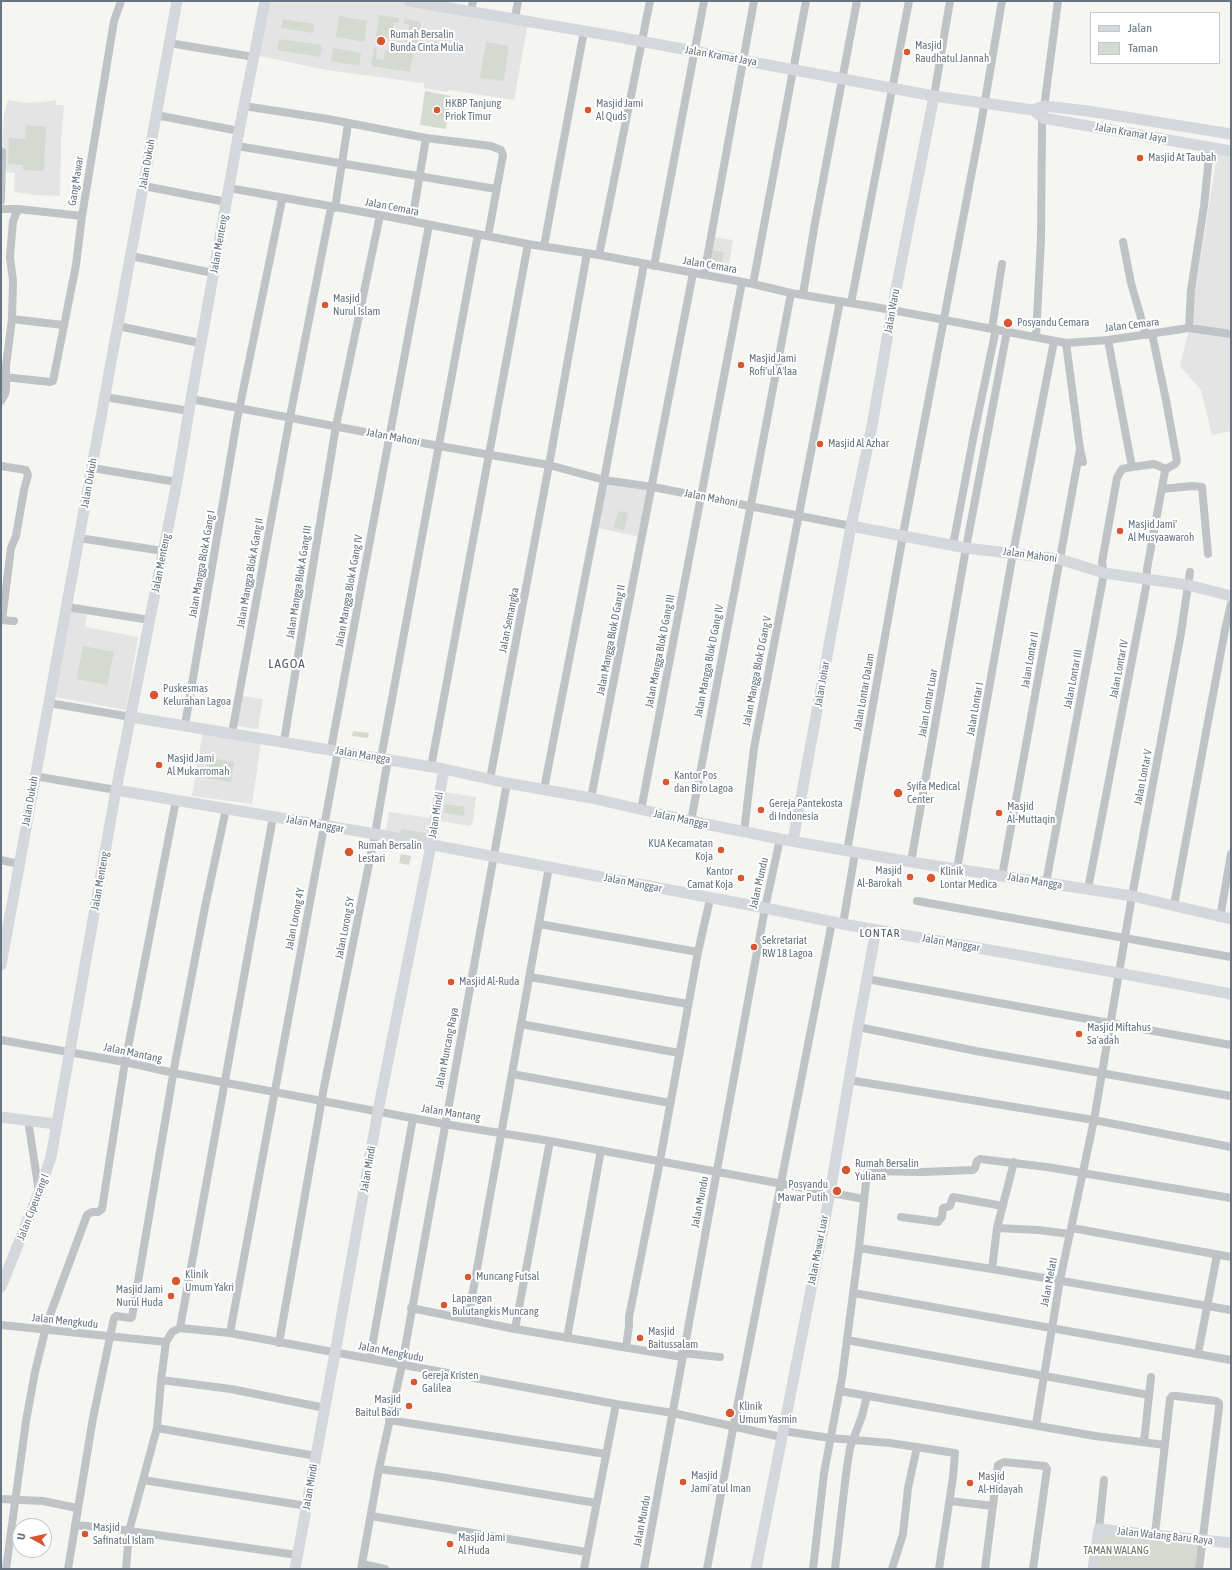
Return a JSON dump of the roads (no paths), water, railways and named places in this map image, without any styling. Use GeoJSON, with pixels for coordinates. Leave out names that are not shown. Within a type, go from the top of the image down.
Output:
{"type":"FeatureCollection","features":[{"type":"Feature","properties":{"kind":"street","name":"Gang Mawar"},"geometry":{"type":"LineString","coordinates":[[5,377],[52,382],[76,265],[82,216],[114,21],[121,1]]}},
{"type":"Feature","properties":{"kind":"street","name":"Jalan Dukuh"},"geometry":{"type":"LineString","coordinates":[[1,965],[34,776],[67,607],[177,1]]}},
{"type":"Feature","properties":{"kind":"street","name":"Jalan Menteng"},"geometry":{"type":"LineString","coordinates":[[56,1124],[116,790],[164,551],[200,343],[239,131],[265,1]]}},
{"type":"Feature","properties":{"kind":"street"},"geometry":{"type":"LineString","coordinates":[[599,255],[650,1]]}},
{"type":"Feature","properties":{"kind":"street"},"geometry":{"type":"LineString","coordinates":[[654,264],[704,1]]}},
{"type":"Feature","properties":{"kind":"street"},"geometry":{"type":"LineString","coordinates":[[705,271],[754,1]]}},
{"type":"Feature","properties":{"kind":"street"},"geometry":{"type":"LineString","coordinates":[[753,281],[806,1]]}},
{"type":"Feature","properties":{"kind":"street"},"geometry":{"type":"LineString","coordinates":[[803,294],[814,223],[856,1]]}},
{"type":"Feature","properties":{"kind":"street"},"geometry":{"type":"LineString","coordinates":[[852,303],[870,199],[909,1]]}},
{"type":"Feature","properties":{"kind":"street"},"geometry":{"type":"LineString","coordinates":[[934,96],[950,1]]}},
{"type":"Feature","properties":{"kind":"street","name":"Jalan Lontar Dalam"},"geometry":{"type":"LineString","coordinates":[[707,1569],[733,1427],[781,1184],[838,923],[903,536],[985,104],[1002,1]]}},
{"type":"Feature","properties":{"kind":"street"},"geometry":{"type":"LineString","coordinates":[[1036,338],[1041,239],[1042,118],[1058,1]]}},
{"type":"Feature","properties":{"kind":"street","name":"Jalan Kramat Jaya"},"geometry":{"type":"LineString","coordinates":[[415,2],[517,9],[584,31],[934,96],[1033,110],[1044,106],[1088,111],[1231,134]]}},
{"type":"Feature","properties":{"kind":"street"},"geometry":{"type":"LineString","coordinates":[[544,246],[584,31]]}},
{"type":"Feature","properties":{"kind":"street"},"geometry":{"type":"LineString","coordinates":[[170,43],[254,57]]}},
{"type":"Feature","properties":{"kind":"street","name":"Jalan Waru"},"geometry":{"type":"LineString","coordinates":[[851,526],[872,426],[892,310],[934,96]]}},
{"type":"Feature","properties":{"kind":"street"},"geometry":{"type":"LineString","coordinates":[[244,106],[426,138],[492,146],[500,150],[503,155],[488,236]]}},
{"type":"Feature","properties":{"kind":"street"},"geometry":{"type":"LineString","coordinates":[[1033,110],[1042,118]]}},
{"type":"Feature","properties":{"kind":"street"},"geometry":{"type":"LineString","coordinates":[[156,115],[239,131]]}},
{"type":"Feature","properties":{"kind":"street","name":"Jalan Kramat Jaya"},"geometry":{"type":"LineString","coordinates":[[1042,118],[1231,151]]}},
{"type":"Feature","properties":{"kind":"street","name":"Jalan Mangga Blok A Gang II"},"geometry":{"type":"LineString","coordinates":[[232,732],[290,417],[333,207],[348,124]]}},
{"type":"Feature","properties":{"kind":"street"},"geometry":{"type":"LineString","coordinates":[[412,221],[426,138]]}},
{"type":"Feature","properties":{"kind":"street"},"geometry":{"type":"LineString","coordinates":[[237,146],[496,189]]}},
{"type":"Feature","properties":{"kind":"street"},"geometry":{"type":"LineString","coordinates":[[1189,328],[1190,290],[1204,206],[1210,147]]}},
{"type":"Feature","properties":{"kind":"street"},"geometry":{"type":"LineString","coordinates":[[1,201],[2,152]]}},
{"type":"Feature","properties":{"kind":"street"},"geometry":{"type":"LineString","coordinates":[[144,186],[226,202]]}},
{"type":"Feature","properties":{"kind":"street","name":"Jalan Cemara"},"geometry":{"type":"LineString","coordinates":[[229,188],[380,215],[528,244],[599,255],[644,264],[654,264],[693,273],[705,271],[742,282],[753,281],[791,293],[892,310],[1066,343],[1108,340],[1189,328],[1231,334]]}},
{"type":"Feature","properties":{"kind":"street","name":"Jalan Mangga Blok A Gang I"},"geometry":{"type":"LineString","coordinates":[[185,725],[240,408],[282,198]]}},
{"type":"Feature","properties":{"kind":"street"},"geometry":{"type":"LineString","coordinates":[[1,209],[82,216]]}},
{"type":"Feature","properties":{"kind":"street"},"geometry":{"type":"LineString","coordinates":[[1,401],[6,389],[5,377],[12,319],[13,281],[10,256],[13,221],[18,210]]}},
{"type":"Feature","properties":{"kind":"street","name":"Jalan Mangga Blok A Gang III"},"geometry":{"type":"LineString","coordinates":[[284,741],[336,426],[380,215]]}},
{"type":"Feature","properties":{"kind":"street","name":"Jalan Mangga Blok A Gang IV"},"geometry":{"type":"LineString","coordinates":[[335,750],[389,437],[429,225]]}},
{"type":"Feature","properties":{"kind":"street","name":"Jalan Lorong 5Y"},"geometry":{"type":"LineString","coordinates":[[279,1343],[322,1101],[375,834],[384,759],[478,234]]}},
{"type":"Feature","properties":{"kind":"street"},"geometry":{"type":"LineString","coordinates":[[1108,340],[1132,463],[1154,464],[1166,469],[1175,464],[1176,458],[1166,400],[1149,334],[1131,284],[1122,242]]}},
{"type":"Feature","properties":{"kind":"street"},"geometry":{"type":"LineString","coordinates":[[431,767],[528,244]]}},
{"type":"Feature","properties":{"kind":"street","name":"Jalan Semangka"},"geometry":{"type":"LineString","coordinates":[[490,779],[587,253]]}},
{"type":"Feature","properties":{"kind":"street"},"geometry":{"type":"LineString","coordinates":[[131,256],[213,273]]}},
{"type":"Feature","properties":{"kind":"street"},"geometry":{"type":"LineString","coordinates":[[544,789],[644,264]]}},
{"type":"Feature","properties":{"kind":"street"},"geometry":{"type":"LineString","coordinates":[[953,545],[994,329],[1002,264]]}},
{"type":"Feature","properties":{"kind":"street","name":"Jalan Mangga Blok D Gang II"},"geometry":{"type":"LineString","coordinates":[[591,798],[653,487],[693,273]]}},
{"type":"Feature","properties":{"kind":"street","name":"Jalan Mangga Blok D Gang III"},"geometry":{"type":"LineString","coordinates":[[641,810],[742,282]]}},
{"type":"Feature","properties":{"kind":"street","name":"Jalan Mangga Blok D Gang IV"},"geometry":{"type":"LineString","coordinates":[[691,821],[791,293]]}},
{"type":"Feature","properties":{"kind":"street","name":"Jalan Mangga Blok D Gang V"},"geometry":{"type":"LineString","coordinates":[[744,832],[754,748],[840,301]]}},
{"type":"Feature","properties":{"kind":"street"},"geometry":{"type":"LineString","coordinates":[[12,319],[63,325]]}},
{"type":"Feature","properties":{"kind":"street"},"geometry":{"type":"LineString","coordinates":[[118,326],[200,343]]}},
{"type":"Feature","properties":{"kind":"street","name":"Jalan Lontar Luar"},"geometry":{"type":"LineString","coordinates":[[911,862],[966,548],[1006,332]]}},
{"type":"Feature","properties":{"kind":"street","name":"Jalan Lontar I"},"geometry":{"type":"LineString","coordinates":[[957,869],[1013,553],[1054,341]]}},
{"type":"Feature","properties":{"kind":"street"},"geometry":{"type":"LineString","coordinates":[[1066,343],[1083,462]]}},
{"type":"Feature","properties":{"kind":"street"},"geometry":{"type":"LineString","coordinates":[[105,397],[188,411]]}},
{"type":"Feature","properties":{"kind":"street","name":"Jalan Mahoni"},"geometry":{"type":"LineString","coordinates":[[191,399],[389,437],[549,465],[604,480],[653,487],[751,505],[966,548],[1059,559],[1104,573],[1188,586],[1231,596]]}},
{"type":"Feature","properties":{"kind":"street","name":"Jalan Lontar II"},"geometry":{"type":"LineString","coordinates":[[1002,876],[1080,449]]}},
{"type":"Feature","properties":{"kind":"street","name":"Jalan Lontar III"},"geometry":{"type":"LineString","coordinates":[[1046,883],[1104,573],[1102,562],[1117,478],[1122,469],[1132,463]]}},
{"type":"Feature","properties":{"kind":"street"},"geometry":{"type":"LineString","coordinates":[[1,466],[26,470],[28,475],[16,536],[11,548],[2,620],[14,621]]}},
{"type":"Feature","properties":{"kind":"street"},"geometry":{"type":"LineString","coordinates":[[92,468],[177,482]]}},
{"type":"Feature","properties":{"kind":"street","name":"Jalan Lontar IV"},"geometry":{"type":"LineString","coordinates":[[1088,889],[1146,587],[1146,579],[1166,469]]}},
{"type":"Feature","properties":{"kind":"street"},"geometry":{"type":"LineString","coordinates":[[1162,489],[1192,486],[1202,487],[1208,554]]}},
{"type":"Feature","properties":{"kind":"street","name":"Jalan Johar"},"geometry":{"type":"LineString","coordinates":[[793,841],[851,526]]}},
{"type":"Feature","properties":{"kind":"street"},"geometry":{"type":"LineString","coordinates":[[79,538],[164,551]]}},
{"type":"Feature","properties":{"kind":"street","name":"Jalan Lontar V"},"geometry":{"type":"LineString","coordinates":[[1119,972],[1181,633],[1190,572]]}},
{"type":"Feature","properties":{"kind":"street"},"geometry":{"type":"LineString","coordinates":[[1174,905],[1231,604]]}},
{"type":"Feature","properties":{"kind":"street"},"geometry":{"type":"LineString","coordinates":[[67,607],[150,620]]}},
{"type":"Feature","properties":{"kind":"street"},"geometry":{"type":"LineString","coordinates":[[49,703],[131,717]]}},
{"type":"Feature","properties":{"kind":"street","name":"Jalan Mangga"},"geometry":{"type":"LineString","coordinates":[[131,717],[232,732],[444,769],[507,783],[591,798],[691,821],[780,839],[911,862],[1132,896],[1226,918]]}},
{"type":"Feature","properties":{"kind":"street","name":"Jalan Lorong 4Y"},"geometry":{"type":"LineString","coordinates":[[230,1333],[324,826],[335,750]]}},
{"type":"Feature","properties":{"kind":"street","name":"Jalan Mindi"},"geometry":{"type":"LineString","coordinates":[[295,1569],[336,1353],[378,1111],[431,845],[444,769]]}},
{"type":"Feature","properties":{"kind":"street","name":"Jalan Manggar"},"geometry":{"type":"LineString","coordinates":[[34,776],[375,834],[838,923],[1119,972],[1231,994]]}},
{"type":"Feature","properties":{"kind":"street","name":"Jalan Muncang Raya"},"geometry":{"type":"LineString","coordinates":[[361,1566],[379,1469],[402,1365],[444,1124],[507,783]]}},
{"type":"Feature","properties":{"kind":"street"},"geometry":{"type":"LineString","coordinates":[[6,1569],[35,1372],[47,1327],[87,1215],[92,1212],[98,1212],[102,1209],[126,1062],[176,800]]}},
{"type":"Feature","properties":{"kind":"street"},"geometry":{"type":"LineString","coordinates":[[68,1569],[93,1418],[114,1318],[116,1316],[132,1317],[174,1073],[205,907],[226,808]]}},
{"type":"Feature","properties":{"kind":"street"},"geometry":{"type":"LineString","coordinates":[[126,1569],[129,1531],[157,1428],[166,1342],[172,1332],[180,1328],[274,817]]}},
{"type":"Feature","properties":{"kind":"street","name":"Jalan Mundu"},"geometry":{"type":"LineString","coordinates":[[644,1569],[765,908],[780,839]]}},
{"type":"Feature","properties":{"kind":"street"},"geometry":{"type":"LineString","coordinates":[[1226,918],[1231,854]]}},
{"type":"Feature","properties":{"kind":"street"},"geometry":{"type":"LineString","coordinates":[[1,860],[19,864]]}},
{"type":"Feature","properties":{"kind":"street"},"geometry":{"type":"LineString","coordinates":[[468,1319],[549,867]]}},
{"type":"Feature","properties":{"kind":"street"},"geometry":{"type":"LineString","coordinates":[[626,1347],[629,1317],[698,952],[710,898]]}},
{"type":"Feature","properties":{"kind":"street"},"geometry":{"type":"LineString","coordinates":[[917,901],[1231,957]]}},
{"type":"Feature","properties":{"kind":"street"},"geometry":{"type":"LineString","coordinates":[[539,924],[698,952]]}},
{"type":"Feature","properties":{"kind":"street","name":"Jalan Mawar Luar"},"geometry":{"type":"LineString","coordinates":[[756,1569],[830,1192],[876,930]]}},
{"type":"Feature","properties":{"kind":"street","name":"Jalan Melati"},"geometry":{"type":"LineString","coordinates":[[1036,1424],[1060,1280],[1094,1120],[1119,972]]}},
{"type":"Feature","properties":{"kind":"street"},"geometry":{"type":"LineString","coordinates":[[530,977],[688,1004]]}},
{"type":"Feature","properties":{"kind":"street"},"geometry":{"type":"LineString","coordinates":[[868,979],[1231,1045]]}},
{"type":"Feature","properties":{"kind":"street"},"geometry":{"type":"LineString","coordinates":[[521,1024],[679,1053]]}},
{"type":"Feature","properties":{"kind":"street"},"geometry":{"type":"LineString","coordinates":[[858,1027],[976,1051],[1231,1096]]}},
{"type":"Feature","properties":{"kind":"street","name":"Jalan Mantang"},"geometry":{"type":"LineString","coordinates":[[1,1040],[126,1062],[174,1073],[444,1124],[501,1132],[864,1199]]}},
{"type":"Feature","properties":{"kind":"street"},"geometry":{"type":"LineString","coordinates":[[512,1074],[670,1103]]}},
{"type":"Feature","properties":{"kind":"street"},"geometry":{"type":"LineString","coordinates":[[849,1080],[1094,1120],[1231,1147]]}},
{"type":"Feature","properties":{"kind":"street"},"geometry":{"type":"LineString","coordinates":[[1,1117],[56,1124]]}},
{"type":"Feature","properties":{"kind":"street"},"geometry":{"type":"LineString","coordinates":[[370,1358],[413,1118]]}},
{"type":"Feature","properties":{"kind":"street"},"geometry":{"type":"LineString","coordinates":[[28,1120],[39,1192]]}},
{"type":"Feature","properties":{"kind":"street","name":"Jalan Cipeucang I"},"geometry":{"type":"LineString","coordinates":[[1,1287],[49,1164],[56,1124]]}},
{"type":"Feature","properties":{"kind":"street"},"geometry":{"type":"LineString","coordinates":[[515,1329],[550,1141]]}},
{"type":"Feature","properties":{"kind":"street"},"geometry":{"type":"LineString","coordinates":[[567,1338],[601,1150]]}},
{"type":"Feature","properties":{"kind":"street"},"geometry":{"type":"LineString","coordinates":[[813,1569],[824,1473],[840,1391],[854,1293],[868,1171],[954,1172],[974,1170],[977,1161],[980,1159],[1014,1162],[1231,1198]]}},
{"type":"Feature","properties":{"kind":"street"},"geometry":{"type":"LineString","coordinates":[[992,1269],[997,1228],[1014,1162]]}},
{"type":"Feature","properties":{"kind":"street"},"geometry":{"type":"LineString","coordinates":[[901,1217],[938,1222],[942,1217],[943,1208],[950,1206],[953,1197],[1003,1206]]}},
{"type":"Feature","properties":{"kind":"street"},"geometry":{"type":"LineString","coordinates":[[997,1228],[1071,1231],[1231,1257]]}},
{"type":"Feature","properties":{"kind":"street"},"geometry":{"type":"LineString","coordinates":[[859,1248],[1060,1280],[1231,1310]]}},
{"type":"Feature","properties":{"kind":"street"},"geometry":{"type":"LineString","coordinates":[[1198,1354],[1217,1255]]}},
{"type":"Feature","properties":{"kind":"street"},"geometry":{"type":"LineString","coordinates":[[854,1293],[1231,1360]]}},
{"type":"Feature","properties":{"kind":"street"},"geometry":{"type":"LineString","coordinates":[[411,1308],[567,1338],[682,1355],[720,1357]]}},
{"type":"Feature","properties":{"kind":"street","name":"Jalan Mengkudu"},"geometry":{"type":"LineString","coordinates":[[1,1325],[47,1327],[111,1337],[166,1342]]}},
{"type":"Feature","properties":{"kind":"street","name":"Jalan Mengkudu"},"geometry":{"type":"LineString","coordinates":[[180,1328],[230,1333],[279,1343],[370,1358],[616,1404],[673,1413],[733,1427],[782,1434],[917,1447],[955,1453],[956,1458],[950,1501]]}},
{"type":"Feature","properties":{"kind":"street"},"geometry":{"type":"LineString","coordinates":[[847,1340],[1149,1395]]}},
{"type":"Feature","properties":{"kind":"street"},"geometry":{"type":"LineString","coordinates":[[1144,1442],[1151,1377]]}},
{"type":"Feature","properties":{"kind":"street"},"geometry":{"type":"LineString","coordinates":[[161,1380],[231,1389],[325,1408]]}},
{"type":"Feature","properties":{"kind":"street"},"geometry":{"type":"LineString","coordinates":[[840,1391],[936,1406],[1102,1437],[1165,1444]]}},
{"type":"Feature","properties":{"kind":"street"},"geometry":{"type":"LineString","coordinates":[[835,1569],[850,1448],[867,1396]]}},
{"type":"Feature","properties":{"kind":"street"},"geometry":{"type":"LineString","coordinates":[[1155,1534],[1170,1399],[1172,1396],[1216,1401],[1219,1403],[1199,1569]]}},
{"type":"Feature","properties":{"kind":"street"},"geometry":{"type":"LineString","coordinates":[[584,1569],[586,1552],[616,1404]]}},
{"type":"Feature","properties":{"kind":"street"},"geometry":{"type":"LineString","coordinates":[[389,1420],[606,1454]]}},
{"type":"Feature","properties":{"kind":"street"},"geometry":{"type":"LineString","coordinates":[[157,1428],[316,1456]]}},
{"type":"Feature","properties":{"kind":"street"},"geometry":{"type":"LineString","coordinates":[[892,1569],[903,1534],[908,1488],[917,1447]]}},
{"type":"Feature","properties":{"kind":"street"},"geometry":{"type":"LineString","coordinates":[[985,1569],[998,1465],[1004,1462],[1045,1466],[1047,1469],[1033,1569]]}},
{"type":"Feature","properties":{"kind":"street"},"geometry":{"type":"LineString","coordinates":[[379,1469],[596,1503]]}},
{"type":"Feature","properties":{"kind":"street"},"geometry":{"type":"LineString","coordinates":[[143,1480],[306,1506]]}},
{"type":"Feature","properties":{"kind":"street"},"geometry":{"type":"LineString","coordinates":[[1093,1569],[1104,1480]]}},
{"type":"Feature","properties":{"kind":"street"},"geometry":{"type":"LineString","coordinates":[[1,1499],[43,1502],[77,1508]]}},
{"type":"Feature","properties":{"kind":"street"},"geometry":{"type":"LineString","coordinates":[[939,1569],[950,1501],[993,1506]]}},
{"type":"Feature","properties":{"kind":"street"},"geometry":{"type":"LineString","coordinates":[[371,1516],[586,1552]]}},
{"type":"Feature","properties":{"kind":"street"},"geometry":{"type":"LineString","coordinates":[[75,1525],[129,1531],[297,1555]]}},
{"type":"Feature","properties":{"kind":"street","name":"Jalan Walang Baru Raya"},"geometry":{"type":"LineString","coordinates":[[1099,1529],[1231,1543]]}},
{"type":"Feature","properties":{"kind":"street"},"geometry":{"type":"LineString","coordinates":[[361,1566],[385,1569]]}},
{"type":"Feature","properties":{"kind":"place","name":"Rumah Bersalin Bunda Cinta Mulia"},"geometry":{"type":"Point","coordinates":[381,41]}},
{"type":"Feature","properties":{"kind":"place","name":"Masjid Raudhatul Jannah"},"geometry":{"type":"Point","coordinates":[907,52]}},
{"type":"Feature","properties":{"kind":"place","name":"HKBP Tanjung Priok Timur"},"geometry":{"type":"Point","coordinates":[437,110]}},
{"type":"Feature","properties":{"kind":"place","name":"Masjid Jami Al Quds"},"geometry":{"type":"Point","coordinates":[588,110]}},
{"type":"Feature","properties":{"kind":"place","name":"Masjid At Taubah"},"geometry":{"type":"Point","coordinates":[1140,158]}},
{"type":"Feature","properties":{"kind":"place","name":"Masjid Nurul Islam"},"geometry":{"type":"Point","coordinates":[325,305]}},
{"type":"Feature","properties":{"kind":"place","name":"Posyandu Cemara"},"geometry":{"type":"Point","coordinates":[1008,323]}},
{"type":"Feature","properties":{"kind":"place","name":"Masjid Jami Rofi'ul A'laa"},"geometry":{"type":"Point","coordinates":[741,365]}},
{"type":"Feature","properties":{"kind":"place","name":"Masjid Al Azhar"},"geometry":{"type":"Point","coordinates":[820,444]}},
{"type":"Feature","properties":{"kind":"place","name":"Masjid Jami' Al Musyaawaroh"},"geometry":{"type":"Point","coordinates":[1120,531]}},
{"type":"Feature","properties":{"kind":"place","name":"Puskesmas Kelurahan Lagoa"},"geometry":{"type":"Point","coordinates":[154,695]}},
{"type":"Feature","properties":{"kind":"place","name":"Masjid Jami Al Mukarromah"},"geometry":{"type":"Point","coordinates":[159,765]}},
{"type":"Feature","properties":{"kind":"place","name":"Kantor Pos dan Biro Lagoa"},"geometry":{"type":"Point","coordinates":[666,782]}},
{"type":"Feature","properties":{"kind":"place","name":"Syifa Medical Center"},"geometry":{"type":"Point","coordinates":[898,793]}},
{"type":"Feature","properties":{"kind":"place","name":"Gereja Pantekosta di Indonesia"},"geometry":{"type":"Point","coordinates":[761,810]}},
{"type":"Feature","properties":{"kind":"place","name":"Masjid Al-Muttaqin"},"geometry":{"type":"Point","coordinates":[999,813]}},
{"type":"Feature","properties":{"kind":"place","name":"KUA Kecamatan Koja"},"geometry":{"type":"Point","coordinates":[721,850]}},
{"type":"Feature","properties":{"kind":"place","name":"Rumah Bersalin Lestari"},"geometry":{"type":"Point","coordinates":[349,852]}},
{"type":"Feature","properties":{"kind":"place","name":"Masjid Al-Barokah"},"geometry":{"type":"Point","coordinates":[910,877]}},
{"type":"Feature","properties":{"kind":"place","name":"Kantor Camat Koja"},"geometry":{"type":"Point","coordinates":[741,878]}},
{"type":"Feature","properties":{"kind":"place","name":"Klinik Lontar Medica"},"geometry":{"type":"Point","coordinates":[931,878]}},
{"type":"Feature","properties":{"kind":"place","name":"Sekretariat RW 18 Lagoa"},"geometry":{"type":"Point","coordinates":[754,947]}},
{"type":"Feature","properties":{"kind":"place","name":"Masjid Al-Ruda"},"geometry":{"type":"Point","coordinates":[451,982]}},
{"type":"Feature","properties":{"kind":"place","name":"Masjid Miftahus Sa'adah"},"geometry":{"type":"Point","coordinates":[1079,1034]}},
{"type":"Feature","properties":{"kind":"place","name":"Rumah Bersalin Yuliana"},"geometry":{"type":"Point","coordinates":[846,1170]}},
{"type":"Feature","properties":{"kind":"place","name":"Posyandu Mawar Putih"},"geometry":{"type":"Point","coordinates":[837,1191]}},
{"type":"Feature","properties":{"kind":"place","name":"Muncang Futsal"},"geometry":{"type":"Point","coordinates":[468,1277]}},
{"type":"Feature","properties":{"kind":"place","name":"Klinik Umum Yakri"},"geometry":{"type":"Point","coordinates":[176,1281]}},
{"type":"Feature","properties":{"kind":"place","name":"Masjid Jami Nurul Huda"},"geometry":{"type":"Point","coordinates":[171,1296]}},
{"type":"Feature","properties":{"kind":"place","name":"Lapangan Bulutangkis Muncang"},"geometry":{"type":"Point","coordinates":[444,1305]}},
{"type":"Feature","properties":{"kind":"place","name":"Masjid Baitussalam"},"geometry":{"type":"Point","coordinates":[640,1338]}},
{"type":"Feature","properties":{"kind":"place","name":"Gereja Kristen Galilea"},"geometry":{"type":"Point","coordinates":[414,1382]}},
{"type":"Feature","properties":{"kind":"place","name":"Masjid Baitul Badi'"},"geometry":{"type":"Point","coordinates":[409,1406]}},
{"type":"Feature","properties":{"kind":"place","name":"Klinik Umum Yasmin"},"geometry":{"type":"Point","coordinates":[730,1413]}},
{"type":"Feature","properties":{"kind":"place","name":"Masjid Jami'atul Iman"},"geometry":{"type":"Point","coordinates":[683,1482]}},
{"type":"Feature","properties":{"kind":"place","name":"Masjid Al-Hidayah"},"geometry":{"type":"Point","coordinates":[970,1483]}},
{"type":"Feature","properties":{"kind":"place","name":"Masjid Safinatul Islam"},"geometry":{"type":"Point","coordinates":[85,1534]}},
{"type":"Feature","properties":{"kind":"place","name":"Masjid Jami Al Huda"},"geometry":{"type":"Point","coordinates":[450,1544]}},
{"type":"Feature","properties":{"kind":"district","name":"LAGOA"},"geometry":{"type":"Point","coordinates":[287,664]}},
{"type":"Feature","properties":{"kind":"district","name":"LONTAR"},"geometry":{"type":"Point","coordinates":[880,933]}},
{"type":"Feature","properties":{"kind":"park label","name":"TAMAN WALANG"},"geometry":{"type":"Point","coordinates":[1116,1551]}}]}
